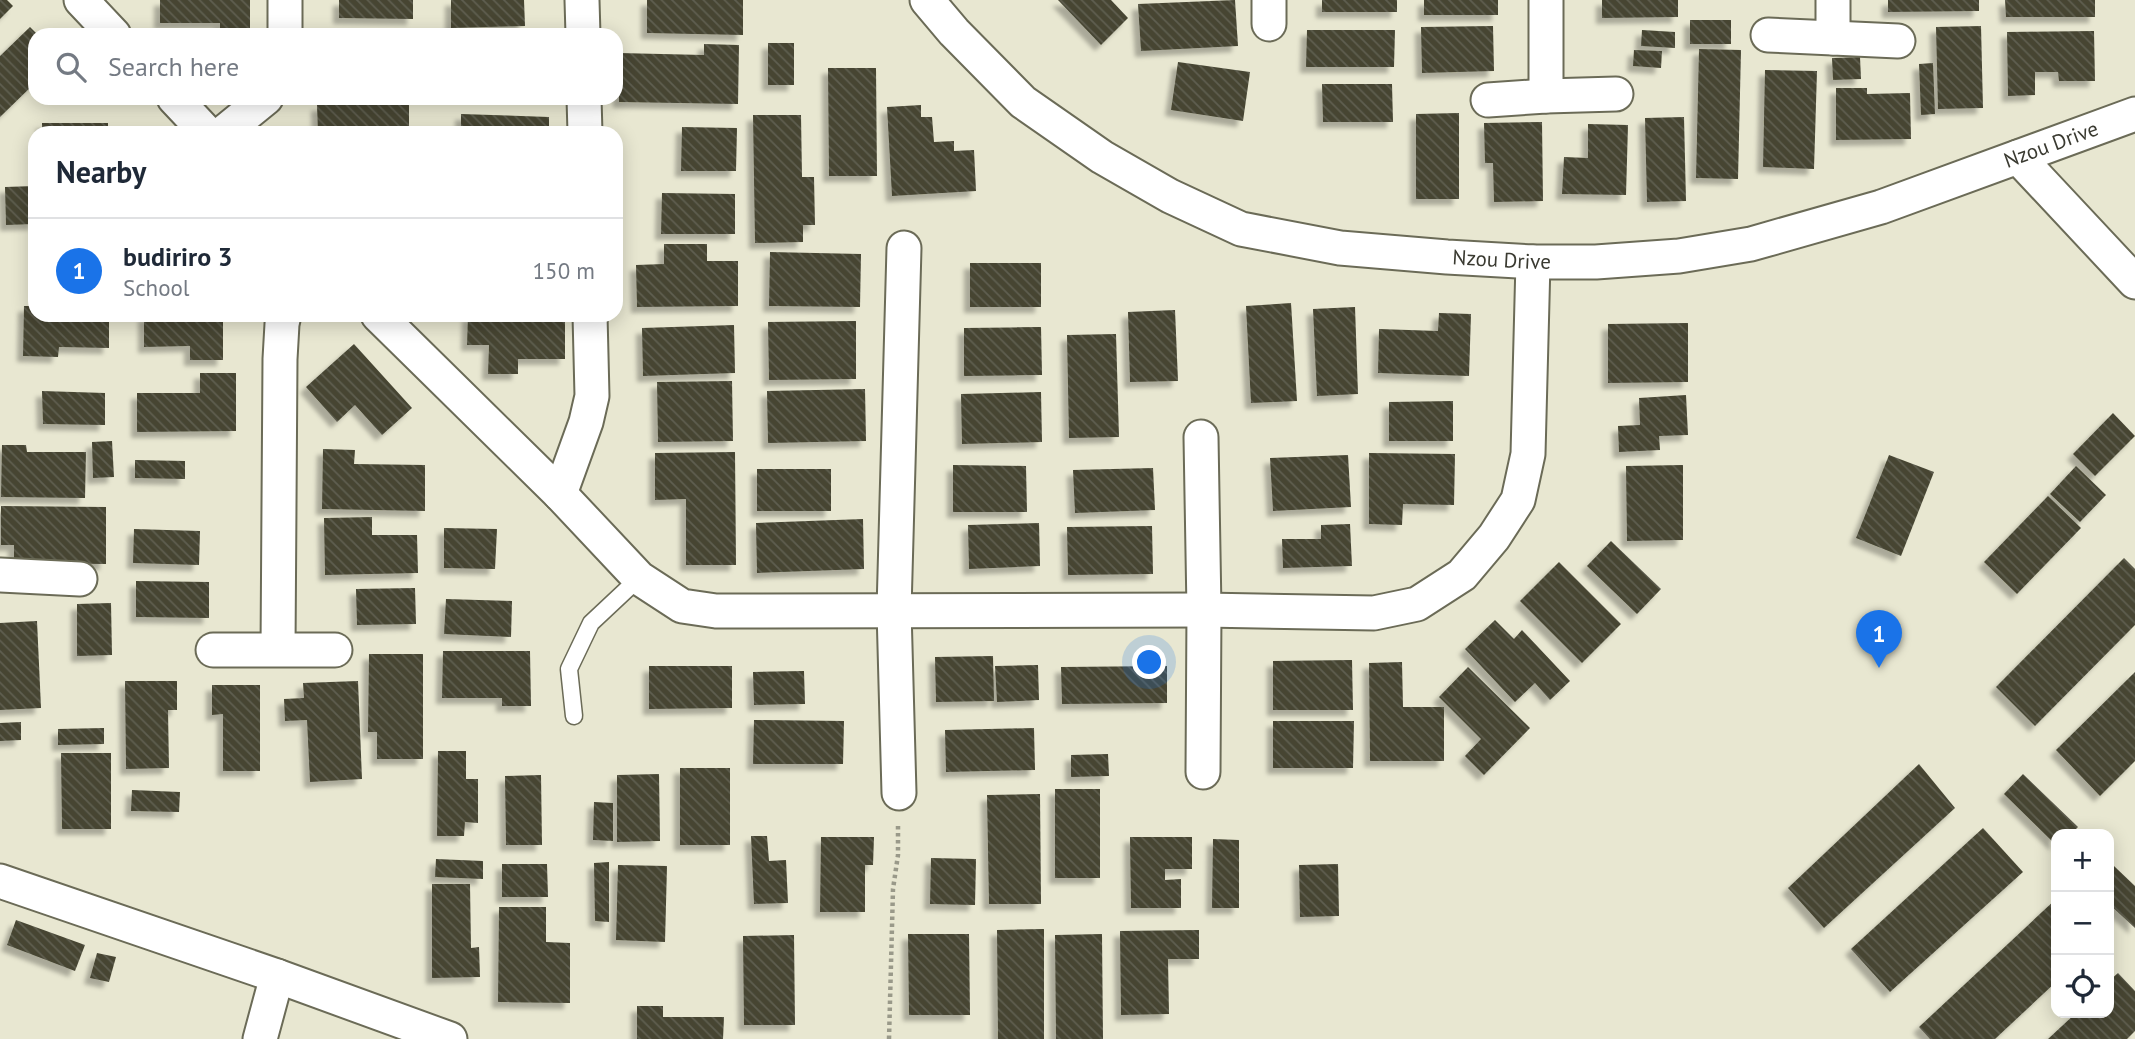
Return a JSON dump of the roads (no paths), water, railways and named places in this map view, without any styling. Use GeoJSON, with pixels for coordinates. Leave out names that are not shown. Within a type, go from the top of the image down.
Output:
{"type":"FeatureCollection","features":[{"type":"Feature","properties":{"kind":"street"},"geometry":{"type":"LineString","coordinates":[[81,0],[107,28]]}},
{"type":"Feature","properties":{"kind":"street"},"geometry":{"type":"LineString","coordinates":[[285,0],[285,28]]}},
{"type":"Feature","properties":{"kind":"street"},"geometry":{"type":"LineString","coordinates":[[582,0],[583,28]]}},
{"type":"Feature","properties":{"kind":"street","name":"Nzou Drive"},"geometry":{"type":"LineString","coordinates":[[927,0],[954,32],[1024,102],[1102,157],[1170,196],[1241,229],[1340,248],[1533,262],[1679,256],[1751,244],[1881,207],[2135,114]]}},
{"type":"Feature","properties":{"kind":"street"},"geometry":{"type":"LineString","coordinates":[[1546,0],[1546,96]]}},
{"type":"Feature","properties":{"kind":"street"},"geometry":{"type":"LineString","coordinates":[[1833,0],[1833,38]]}},
{"type":"Feature","properties":{"kind":"street"},"geometry":{"type":"LineString","coordinates":[[1768,35],[1898,41]]}},
{"type":"Feature","properties":{"kind":"street"},"geometry":{"type":"LineString","coordinates":[[1488,100],[1616,94]]}},
{"type":"Feature","properties":{"kind":"street"},"geometry":{"type":"LineString","coordinates":[[181,105],[200,126]]}},
{"type":"Feature","properties":{"kind":"street"},"geometry":{"type":"LineString","coordinates":[[232,126],[257,105]]}},
{"type":"Feature","properties":{"kind":"street"},"geometry":{"type":"LineString","coordinates":[[584,105],[585,126]]}},
{"type":"Feature","properties":{"kind":"street"},"geometry":{"type":"LineString","coordinates":[[2018,157],[2135,282]]}},
{"type":"Feature","properties":{"kind":"street"},"geometry":{"type":"LineString","coordinates":[[899,793],[894,610],[904,248]]}},
{"type":"Feature","properties":{"kind":"street"},"geometry":{"type":"LineString","coordinates":[[385,322],[560,494],[639,578],[682,606],[716,611],[1204,610],[1374,613],[1416,604],[1462,575],[1494,537],[1518,500],[1528,454],[1533,262]]}},
{"type":"Feature","properties":{"kind":"street"},"geometry":{"type":"LineString","coordinates":[[278,649],[282,322]]}},
{"type":"Feature","properties":{"kind":"street"},"geometry":{"type":"LineString","coordinates":[[560,494],[586,422],[592,396],[590,322]]}},
{"type":"Feature","properties":{"kind":"street"},"geometry":{"type":"LineString","coordinates":[[1201,437],[1203,772]]}},
{"type":"Feature","properties":{"kind":"street"},"geometry":{"type":"LineString","coordinates":[[0,575],[80,579]]}},
{"type":"Feature","properties":{"kind":"street"},"geometry":{"type":"LineString","coordinates":[[213,650],[335,650]]}},
{"type":"Feature","properties":{"kind":"street"},"geometry":{"type":"LineString","coordinates":[[0,881],[277,976],[450,1039]]}},
{"type":"Feature","properties":{"kind":"street"},"geometry":{"type":"LineString","coordinates":[[260,1039],[277,976]]}},
{"type":"Feature","properties":{"kind":"lane"},"geometry":{"type":"LineString","coordinates":[[574,716],[569,669],[591,624],[639,578]]}},
{"type":"Feature","properties":{"kind":"place","name":"budiriro 3"},"geometry":{"type":"Point","coordinates":[1879,668]}}]}
